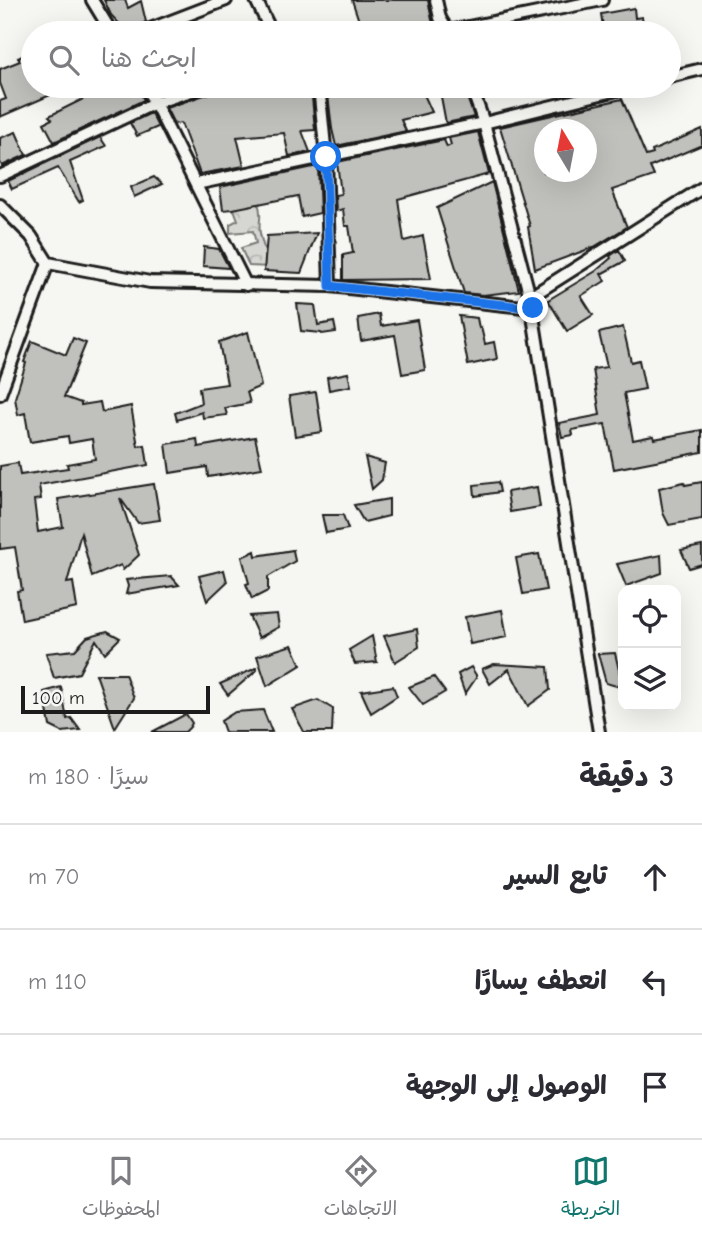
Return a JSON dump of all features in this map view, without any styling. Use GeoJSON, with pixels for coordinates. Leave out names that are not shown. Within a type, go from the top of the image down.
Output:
{"type":"FeatureCollection","features":[{"type":"Feature","properties":{"kind":"street"},"geometry":{"type":"LineString","coordinates":[[92,0],[105,21]]}},
{"type":"Feature","properties":{"kind":"street"},"geometry":{"type":"LineString","coordinates":[[171,21],[226,0]]}},
{"type":"Feature","properties":{"kind":"street"},"geometry":{"type":"LineString","coordinates":[[256,0],[266,21]]}},
{"type":"Feature","properties":{"kind":"street"},"geometry":{"type":"LineString","coordinates":[[436,0],[441,21]]}},
{"type":"Feature","properties":{"kind":"street"},"geometry":{"type":"LineString","coordinates":[[502,21],[601,0]]}},
{"type":"Feature","properties":{"kind":"street"},"geometry":{"type":"LineString","coordinates":[[681,74],[702,69]]}},
{"type":"Feature","properties":{"kind":"street"},"geometry":{"type":"LineString","coordinates":[[152,98],[246,285]]}},
{"type":"Feature","properties":{"kind":"street"},"geometry":{"type":"LineString","coordinates":[[0,176],[170,98]]}},
{"type":"Feature","properties":{"kind":"street"},"geometry":{"type":"LineString","coordinates":[[320,98],[326,157],[330,286]]}},
{"type":"Feature","properties":{"kind":"street"},"geometry":{"type":"LineString","coordinates":[[475,98],[532,302],[599,732]]}},
{"type":"Feature","properties":{"kind":"street"},"geometry":{"type":"LineString","coordinates":[[196,184],[484,123],[585,98]]}},
{"type":"Feature","properties":{"kind":"street"},"geometry":{"type":"LineString","coordinates":[[0,205],[31,236],[48,263],[150,282],[330,286],[532,302],[702,188]]}},
{"type":"Feature","properties":{"kind":"street"},"geometry":{"type":"LineString","coordinates":[[0,394],[48,263]]}},
{"type":"Feature","properties":{"kind":"green space"},"geometry":{"type":"Polygon","coordinates":[[[258,203],[260,233],[270,267],[249,266],[241,248],[256,243],[253,231],[230,233],[230,224],[238,220],[231,205],[258,203]]]}},
{"type":"Feature","properties":{"kind":"building"},"geometry":{"type":"Polygon","coordinates":[[[104,0],[125,0],[128,8],[141,1],[146,21],[117,21],[104,0]]]}},
{"type":"Feature","properties":{"kind":"building"},"geometry":{"type":"Polygon","coordinates":[[[352,0],[428,0],[433,21],[359,21],[352,0]]]}},
{"type":"Feature","properties":{"kind":"building"},"geometry":{"type":"Polygon","coordinates":[[[634,8],[635,18],[642,17],[643,21],[602,21],[601,14],[634,8]]]}},
{"type":"Feature","properties":{"kind":"building"},"geometry":{"type":"Polygon","coordinates":[[[21,57],[21,98],[44,98],[0,117],[0,101],[6,99],[0,83],[0,69],[20,61],[18,58],[21,57]]]}},
{"type":"Feature","properties":{"kind":"building"},"geometry":{"type":"Polygon","coordinates":[[[85,98],[144,100],[54,142],[44,123],[52,119],[49,116],[85,98]]]}},
{"type":"Feature","properties":{"kind":"building"},"geometry":{"type":"Polygon","coordinates":[[[195,98],[312,98],[315,130],[302,131],[310,152],[289,156],[284,133],[237,137],[244,166],[200,174],[181,123],[174,124],[166,108],[195,98]]]}},
{"type":"Feature","properties":{"kind":"building"},"geometry":{"type":"Polygon","coordinates":[[[328,98],[426,98],[432,112],[401,120],[406,131],[336,146],[328,98]]]}},
{"type":"Feature","properties":{"kind":"building"},"geometry":{"type":"Polygon","coordinates":[[[441,98],[467,98],[474,117],[446,123],[441,98]]]}},
{"type":"Feature","properties":{"kind":"building"},"geometry":{"type":"Polygon","coordinates":[[[622,99],[646,156],[702,129],[702,145],[650,167],[654,176],[612,190],[627,227],[594,247],[535,269],[528,227],[530,226],[500,127],[534,119],[534,182],[597,182],[597,119],[535,119],[622,99]]]}},
{"type":"Feature","properties":{"kind":"building"},"geometry":{"type":"Polygon","coordinates":[[[151,113],[158,127],[137,136],[130,123],[151,113]]]}},
{"type":"Feature","properties":{"kind":"building"},"geometry":{"type":"Polygon","coordinates":[[[16,132],[26,155],[2,166],[0,138],[16,132]]]}},
{"type":"Feature","properties":{"kind":"building"},"geometry":{"type":"Polygon","coordinates":[[[478,132],[489,174],[398,199],[404,241],[423,236],[431,279],[343,280],[343,255],[353,253],[343,209],[336,211],[335,195],[341,194],[337,162],[444,140],[447,147],[451,145],[449,138],[478,132]]]}},
{"type":"Feature","properties":{"kind":"building"},"geometry":{"type":"Polygon","coordinates":[[[100,137],[106,146],[70,162],[83,200],[79,202],[58,168],[12,189],[8,181],[100,137]]]}},
{"type":"Feature","properties":{"kind":"building"},"geometry":{"type":"Polygon","coordinates":[[[318,166],[320,213],[302,217],[298,196],[223,210],[220,187],[318,166]]]}},
{"type":"Feature","properties":{"kind":"building"},"geometry":{"type":"Polygon","coordinates":[[[154,177],[162,184],[134,197],[131,187],[154,177]]]}},
{"type":"Feature","properties":{"kind":"building"},"geometry":{"type":"Polygon","coordinates":[[[492,182],[519,291],[483,295],[464,293],[437,208],[492,182]]]}},
{"type":"Feature","properties":{"kind":"building"},"geometry":{"type":"Polygon","coordinates":[[[317,233],[301,273],[264,271],[267,236],[317,233]]]}},
{"type":"Feature","properties":{"kind":"building"},"geometry":{"type":"Polygon","coordinates":[[[204,247],[219,249],[229,268],[203,266],[204,247]]]}},
{"type":"Feature","properties":{"kind":"building"},"geometry":{"type":"Polygon","coordinates":[[[619,250],[625,261],[601,274],[605,281],[581,296],[593,315],[567,331],[548,300],[596,271],[619,250]]]}},
{"type":"Feature","properties":{"kind":"building"},"geometry":{"type":"Polygon","coordinates":[[[297,304],[315,305],[318,325],[334,322],[336,332],[322,334],[301,331],[297,304]]]}},
{"type":"Feature","properties":{"kind":"building"},"geometry":{"type":"Polygon","coordinates":[[[379,314],[381,326],[417,320],[425,370],[402,374],[395,335],[361,341],[358,318],[379,314]]]}},
{"type":"Feature","properties":{"kind":"building"},"geometry":{"type":"Polygon","coordinates":[[[459,316],[477,318],[485,344],[494,342],[497,359],[468,365],[459,316]]]}},
{"type":"Feature","properties":{"kind":"building"},"geometry":{"type":"Polygon","coordinates":[[[623,327],[631,362],[639,360],[645,389],[624,393],[633,440],[702,430],[702,452],[614,469],[605,424],[572,430],[573,435],[562,437],[559,423],[600,415],[593,369],[607,367],[599,333],[623,327]]]}},
{"type":"Feature","properties":{"kind":"building"},"geometry":{"type":"Polygon","coordinates":[[[248,332],[261,386],[247,392],[250,403],[225,408],[227,415],[203,418],[202,412],[177,420],[175,413],[201,403],[199,388],[227,384],[219,342],[248,332]]]}},
{"type":"Feature","properties":{"kind":"building"},"geometry":{"type":"Polygon","coordinates":[[[73,338],[86,343],[64,397],[81,405],[100,402],[102,412],[131,406],[138,446],[145,445],[148,465],[39,485],[41,499],[34,500],[38,532],[63,527],[58,499],[154,484],[160,520],[138,523],[120,498],[139,555],[123,570],[121,565],[92,577],[81,533],[67,583],[73,582],[77,608],[22,620],[17,591],[22,590],[15,547],[0,549],[0,466],[18,463],[20,475],[68,468],[67,464],[95,459],[92,439],[69,443],[68,436],[30,442],[25,413],[18,415],[15,398],[32,341],[66,355],[73,338]]]}},
{"type":"Feature","properties":{"kind":"building"},"geometry":{"type":"Polygon","coordinates":[[[348,373],[351,386],[329,390],[327,377],[348,373]]]}},
{"type":"Feature","properties":{"kind":"building"},"geometry":{"type":"Polygon","coordinates":[[[316,392],[322,432],[295,436],[289,396],[316,392]]]}},
{"type":"Feature","properties":{"kind":"building"},"geometry":{"type":"Polygon","coordinates":[[[255,437],[262,468],[208,477],[207,467],[170,473],[166,444],[197,439],[198,447],[255,437]]]}},
{"type":"Feature","properties":{"kind":"building"},"geometry":{"type":"Polygon","coordinates":[[[365,457],[385,463],[382,480],[372,489],[365,457]]]}},
{"type":"Feature","properties":{"kind":"building"},"geometry":{"type":"Polygon","coordinates":[[[498,482],[500,492],[475,496],[474,485],[498,482]]]}},
{"type":"Feature","properties":{"kind":"building"},"geometry":{"type":"Polygon","coordinates":[[[684,482],[685,485],[702,482],[702,519],[669,525],[663,513],[659,488],[684,482]]]}},
{"type":"Feature","properties":{"kind":"building"},"geometry":{"type":"Polygon","coordinates":[[[537,487],[540,507],[510,512],[507,492],[537,487]]]}},
{"type":"Feature","properties":{"kind":"building"},"geometry":{"type":"Polygon","coordinates":[[[389,499],[389,516],[364,522],[354,505],[389,499]]]}},
{"type":"Feature","properties":{"kind":"building"},"geometry":{"type":"Polygon","coordinates":[[[322,515],[343,515],[348,529],[326,533],[322,515]]]}},
{"type":"Feature","properties":{"kind":"building"},"geometry":{"type":"Polygon","coordinates":[[[702,546],[702,564],[689,568],[681,550],[702,546]]]}},
{"type":"Feature","properties":{"kind":"building"},"geometry":{"type":"Polygon","coordinates":[[[293,550],[295,561],[268,577],[268,591],[252,599],[246,584],[249,583],[242,557],[255,551],[256,556],[293,550]]]}},
{"type":"Feature","properties":{"kind":"building"},"geometry":{"type":"Polygon","coordinates":[[[539,554],[546,590],[523,594],[516,558],[539,554]]]}},
{"type":"Feature","properties":{"kind":"building"},"geometry":{"type":"Polygon","coordinates":[[[661,555],[662,573],[626,585],[617,564],[661,555]]]}},
{"type":"Feature","properties":{"kind":"building"},"geometry":{"type":"Polygon","coordinates":[[[224,570],[227,582],[207,601],[199,576],[224,570]]]}},
{"type":"Feature","properties":{"kind":"building"},"geometry":{"type":"Polygon","coordinates":[[[171,576],[179,585],[126,594],[126,580],[171,576]]]}},
{"type":"Feature","properties":{"kind":"building"},"geometry":{"type":"Polygon","coordinates":[[[502,610],[507,637],[470,644],[465,617],[502,610]]]}},
{"type":"Feature","properties":{"kind":"building"},"geometry":{"type":"Polygon","coordinates":[[[277,614],[279,627],[259,638],[249,616],[277,614]]]}},
{"type":"Feature","properties":{"kind":"building"},"geometry":{"type":"Polygon","coordinates":[[[417,629],[419,647],[395,662],[384,636],[417,629]]]}},
{"type":"Feature","properties":{"kind":"building"},"geometry":{"type":"Polygon","coordinates":[[[107,631],[120,638],[105,653],[96,640],[79,673],[54,678],[46,653],[75,650],[87,637],[107,631]]]}},
{"type":"Feature","properties":{"kind":"building"},"geometry":{"type":"Polygon","coordinates":[[[372,636],[377,662],[355,664],[349,650],[372,636]]]}},
{"type":"Feature","properties":{"kind":"building"},"geometry":{"type":"Polygon","coordinates":[[[292,645],[301,665],[267,686],[257,656],[292,645]]]}},
{"type":"Feature","properties":{"kind":"building"},"geometry":{"type":"Polygon","coordinates":[[[615,653],[618,687],[606,683],[598,654],[615,653]]]}},
{"type":"Feature","properties":{"kind":"building"},"geometry":{"type":"Polygon","coordinates":[[[494,664],[548,667],[550,690],[528,706],[509,669],[490,684],[482,669],[494,664]]]}},
{"type":"Feature","properties":{"kind":"building"},"geometry":{"type":"Polygon","coordinates":[[[471,667],[476,678],[465,694],[458,674],[471,667]]]}},
{"type":"Feature","properties":{"kind":"building"},"geometry":{"type":"Polygon","coordinates":[[[256,668],[257,670],[228,695],[220,684],[256,668]]]}},
{"type":"Feature","properties":{"kind":"building"},"geometry":{"type":"Polygon","coordinates":[[[96,674],[125,674],[134,698],[115,728],[96,674]]]}},
{"type":"Feature","properties":{"kind":"building"},"geometry":{"type":"Polygon","coordinates":[[[434,677],[445,692],[423,705],[409,687],[434,677]]]}},
{"type":"Feature","properties":{"kind":"building"},"geometry":{"type":"Polygon","coordinates":[[[393,686],[397,696],[371,713],[361,691],[393,686]]]}},
{"type":"Feature","properties":{"kind":"building"},"geometry":{"type":"Polygon","coordinates":[[[61,687],[67,719],[71,718],[80,730],[62,732],[50,726],[44,692],[61,687]]]}},
{"type":"Feature","properties":{"kind":"building"},"geometry":{"type":"Polygon","coordinates":[[[318,700],[333,709],[332,732],[304,732],[292,709],[318,700]]]}},
{"type":"Feature","properties":{"kind":"building"},"geometry":{"type":"Polygon","coordinates":[[[263,710],[272,732],[225,732],[221,721],[235,712],[263,710]]]}},
{"type":"Feature","properties":{"kind":"building"},"geometry":{"type":"Polygon","coordinates":[[[186,714],[192,723],[185,732],[152,732],[186,714]]]}},
{"type":"Feature","properties":{"kind":"route"},"geometry":{"type":"LineString","coordinates":[[326,157],[330,286],[533,308]]}}]}
